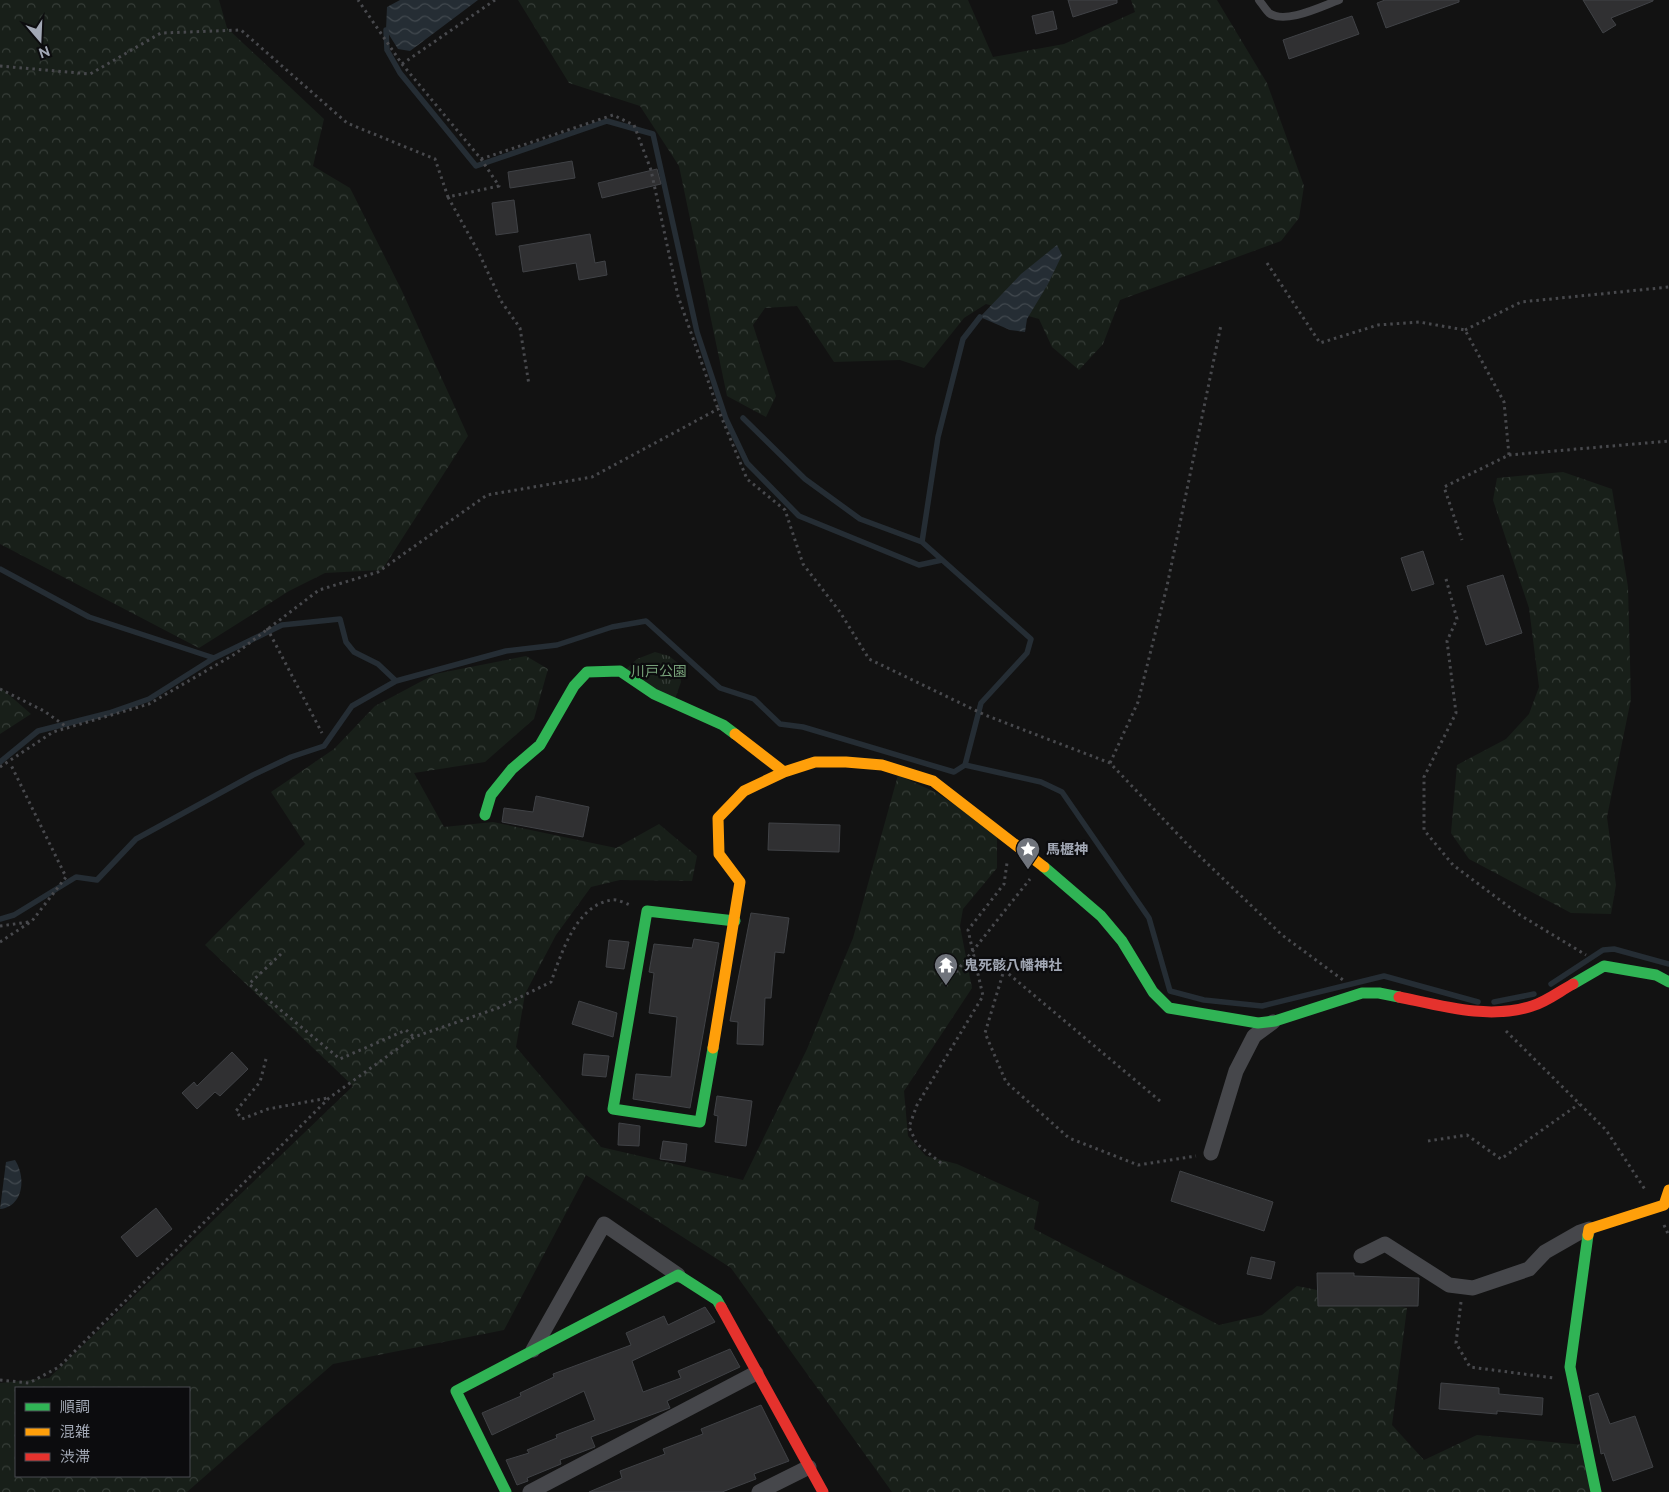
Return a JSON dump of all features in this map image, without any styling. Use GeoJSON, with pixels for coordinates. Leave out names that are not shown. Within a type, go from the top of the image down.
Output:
{"type":"FeatureCollection","features":[{"type":"Feature","properties":{"kind":"street"},"geometry":{"type":"LineString","coordinates":[[485,815],[491,795],[512,769],[540,745],[574,686],[587,672],[620,671],[654,694],[723,725],[784,772]]}},
{"type":"Feature","properties":{"kind":"street"},"geometry":{"type":"LineString","coordinates":[[735,921],[647,911],[612,1109],[700,1122],[735,921],[740,882],[719,854],[718,818],[744,791],[784,772],[815,762],[882,766],[933,781],[1040,864],[1101,916],[1122,941],[1153,992],[1169,1008],[1258,1023],[1275,1021],[1362,993],[1379,993],[1474,1012],[1512,1012],[1534,1006],[1604,966],[1656,974],[1669,982]]}},
{"type":"Feature","properties":{"kind":"street"},"geometry":{"type":"LineString","coordinates":[[1211,1153],[1236,1071],[1254,1036],[1275,1021]]}},
{"type":"Feature","properties":{"kind":"street"},"geometry":{"type":"LineString","coordinates":[[1362,1256],[1385,1244],[1449,1285],[1473,1288],[1529,1269],[1545,1252],[1580,1232],[1664,1205],[1669,1190]]}},
{"type":"Feature","properties":{"kind":"street"},"geometry":{"type":"LineString","coordinates":[[533,1350],[604,1224],[717,1300],[823,1492]]}},
{"type":"Feature","properties":{"kind":"street"},"geometry":{"type":"LineString","coordinates":[[1590,1229],[1570,1367],[1596,1492]]}},
{"type":"Feature","properties":{"kind":"street"},"geometry":{"type":"LineString","coordinates":[[506,1492],[456,1391],[678,1275]]}},
{"type":"Feature","properties":{"kind":"street"},"geometry":{"type":"LineString","coordinates":[[530,1492],[756,1373]]}},
{"type":"Feature","properties":{"kind":"street"},"geometry":{"type":"LineString","coordinates":[[759,1492],[809,1467]]}},
{"type":"Feature","properties":{"kind":"lane"},"geometry":{"type":"LineString","coordinates":[[1259,0],[1269,13],[1281,18],[1339,0]]}},
{"type":"Feature","properties":{"kind":"path"},"geometry":{"type":"LineString","coordinates":[[358,0],[402,64],[481,159],[499,186],[448,197]]}},
{"type":"Feature","properties":{"kind":"path"},"geometry":{"type":"LineString","coordinates":[[402,64],[495,0]]}},
{"type":"Feature","properties":{"kind":"path"},"geometry":{"type":"LineString","coordinates":[[0,66],[90,74],[161,32],[241,30],[347,123],[435,159],[448,197],[479,253],[501,300],[520,328],[529,385]]}},
{"type":"Feature","properties":{"kind":"path"},"geometry":{"type":"LineString","coordinates":[[481,159],[613,114],[634,125],[651,170],[678,296],[718,409],[747,478],[785,510],[803,564],[840,612],[869,659],[985,715],[1110,763],[1188,845],[1282,935],[1362,993]]}},
{"type":"Feature","properties":{"kind":"path"},"geometry":{"type":"LineString","coordinates":[[1267,263],[1320,343],[1378,325],[1419,322],[1465,330],[1521,302],[1669,287]]}},
{"type":"Feature","properties":{"kind":"path"},"geometry":{"type":"LineString","coordinates":[[1110,763],[1140,692],[1167,586],[1221,325]]}},
{"type":"Feature","properties":{"kind":"path"},"geometry":{"type":"LineString","coordinates":[[1465,330],[1504,402],[1509,455]]}},
{"type":"Feature","properties":{"kind":"path"},"geometry":{"type":"LineString","coordinates":[[0,767],[53,732],[149,704],[235,654],[319,590],[378,572],[487,495],[592,477],[718,409]]}},
{"type":"Feature","properties":{"kind":"path"},"geometry":{"type":"LineString","coordinates":[[1462,540],[1444,487],[1509,455],[1669,441]]}},
{"type":"Feature","properties":{"kind":"path"},"geometry":{"type":"LineString","coordinates":[[1446,579],[1457,619],[1447,641],[1456,713],[1424,777],[1424,830],[1453,865],[1520,915],[1604,966]]}},
{"type":"Feature","properties":{"kind":"path"},"geometry":{"type":"LineString","coordinates":[[267,628],[322,733]]}},
{"type":"Feature","properties":{"kind":"path"},"geometry":{"type":"LineString","coordinates":[[0,689],[44,711],[68,728]]}},
{"type":"Feature","properties":{"kind":"path"},"geometry":{"type":"LineString","coordinates":[[0,942],[32,921],[66,877],[10,762]]}},
{"type":"Feature","properties":{"kind":"path"},"geometry":{"type":"LineString","coordinates":[[941,1163],[917,1144],[909,1127],[917,1105],[983,996],[968,930],[1004,884],[1009,840]]}},
{"type":"Feature","properties":{"kind":"path"},"geometry":{"type":"LineString","coordinates":[[956,972],[1040,864]]}},
{"type":"Feature","properties":{"kind":"path"},"geometry":{"type":"LineString","coordinates":[[0,1380],[29,1383],[59,1367],[329,1098],[414,1036],[498,1008],[551,982],[568,937],[593,906],[614,899],[647,911]]}},
{"type":"Feature","properties":{"kind":"path"},"geometry":{"type":"LineString","coordinates":[[0,926],[32,921]]}},
{"type":"Feature","properties":{"kind":"path"},"geometry":{"type":"LineString","coordinates":[[281,954],[248,984],[340,1059],[406,1030],[414,1036]]}},
{"type":"Feature","properties":{"kind":"path"},"geometry":{"type":"LineString","coordinates":[[1160,1101],[1004,970],[985,1032],[1006,1082],[1070,1138],[1138,1165],[1211,1153]]}},
{"type":"Feature","properties":{"kind":"path"},"geometry":{"type":"LineString","coordinates":[[1490,1012],[1606,1130],[1656,1207]]}},
{"type":"Feature","properties":{"kind":"path"},"geometry":{"type":"LineString","coordinates":[[266,1059],[260,1082],[236,1111],[242,1119],[268,1109],[329,1098]]}},
{"type":"Feature","properties":{"kind":"path"},"geometry":{"type":"LineString","coordinates":[[1428,1141],[1467,1135],[1501,1158],[1580,1104]]}},
{"type":"Feature","properties":{"kind":"path"},"geometry":{"type":"LineString","coordinates":[[1463,1287],[1456,1343],[1470,1366],[1560,1378]]}},
{"type":"Feature","properties":{"kind":"green space"},"geometry":{"type":"Polygon","coordinates":[[[0,0],[219,0],[227,28],[324,119],[313,166],[350,188],[401,289],[468,436],[382,570],[325,573],[289,591],[199,648],[0,544],[0,0]]]}},
{"type":"Feature","properties":{"kind":"green space"},"geometry":{"type":"Polygon","coordinates":[[[518,0],[968,0],[993,57],[1064,44],[1135,12],[1131,0],[1217,0],[1267,83],[1304,186],[1299,218],[1281,241],[1120,300],[1103,344],[1079,370],[1052,347],[1039,319],[986,304],[964,318],[924,368],[900,360],[834,362],[797,306],[765,308],[753,325],[776,396],[766,417],[727,396],[679,166],[640,106],[569,83],[518,0]]]}},
{"type":"Feature","properties":{"kind":"green space"},"geometry":{"type":"Polygon","coordinates":[[[1563,472],[1612,489],[1628,587],[1631,699],[1607,817],[1616,885],[1611,914],[1571,913],[1469,859],[1451,833],[1457,765],[1506,739],[1529,714],[1539,687],[1529,608],[1493,500],[1497,478],[1563,472]]]}},
{"type":"Feature","properties":{"kind":"green space","name":"川戸公園"},"geometry":{"type":"Polygon","coordinates":[[[655,652],[669,656],[678,663],[681,682],[675,699],[623,672],[637,659],[655,652]]]}},
{"type":"Feature","properties":{"kind":"green space"},"geometry":{"type":"Polygon","coordinates":[[[526,656],[548,669],[534,719],[485,762],[414,773],[444,827],[493,822],[616,848],[659,824],[697,856],[692,881],[620,880],[591,887],[556,935],[525,994],[516,1047],[601,1147],[743,1180],[807,1049],[853,938],[898,775],[937,793],[997,832],[997,868],[963,909],[960,926],[972,988],[904,1091],[908,1136],[926,1156],[957,1164],[1039,1202],[1034,1229],[1219,1325],[1262,1315],[1297,1286],[1407,1308],[1392,1425],[1424,1460],[1477,1435],[1584,1445],[1590,1492],[892,1492],[731,1268],[586,1175],[504,1330],[333,1364],[187,1492],[0,1492],[0,1383],[49,1378],[353,1086],[205,945],[305,844],[271,792],[334,749],[375,706],[435,674],[526,656]]]}},
{"type":"Feature","properties":{"kind":"green space"},"geometry":{"type":"Polygon","coordinates":[[[0,687],[31,714],[0,734],[0,687]]]}},
{"type":"Feature","properties":{"kind":"water"},"geometry":{"type":"Polygon","coordinates":[[[400,0],[478,0],[410,51],[398,49],[386,30],[387,7],[400,0]]]}},
{"type":"Feature","properties":{"kind":"water"},"geometry":{"type":"Polygon","coordinates":[[[1057,245],[1062,255],[1048,284],[1027,319],[1025,332],[1010,330],[980,317],[1021,274],[1057,245]]]}},
{"type":"Feature","properties":{"kind":"water"},"geometry":{"type":"Polygon","coordinates":[[[15,1160],[21,1174],[21,1190],[14,1202],[8,1207],[0,1209],[6,1162],[15,1160]]]}},
{"type":"Feature","properties":{"kind":"building"},"geometry":{"type":"Polygon","coordinates":[[[1068,0],[1117,0],[1117,3],[1073,17],[1068,0]]]}},
{"type":"Feature","properties":{"kind":"building"},"geometry":{"type":"Polygon","coordinates":[[[1385,0],[1459,0],[1459,2],[1386,28],[1377,3],[1385,0]]]}},
{"type":"Feature","properties":{"kind":"building"},"geometry":{"type":"Polygon","coordinates":[[[1583,0],[1653,1],[1611,18],[1616,25],[1603,33],[1583,0]]]}},
{"type":"Feature","properties":{"kind":"building"},"geometry":{"type":"Polygon","coordinates":[[[1053,11],[1057,29],[1036,34],[1032,16],[1053,11]]]}},
{"type":"Feature","properties":{"kind":"building"},"geometry":{"type":"Polygon","coordinates":[[[1352,16],[1359,34],[1289,59],[1283,40],[1352,16]]]}},
{"type":"Feature","properties":{"kind":"building"},"geometry":{"type":"Polygon","coordinates":[[[572,161],[575,178],[510,188],[508,172],[572,161]]]}},
{"type":"Feature","properties":{"kind":"building"},"geometry":{"type":"Polygon","coordinates":[[[657,169],[661,184],[602,198],[598,183],[657,169]]]}},
{"type":"Feature","properties":{"kind":"building"},"geometry":{"type":"Polygon","coordinates":[[[514,200],[518,232],[496,235],[492,203],[514,200]]]}},
{"type":"Feature","properties":{"kind":"building"},"geometry":{"type":"Polygon","coordinates":[[[590,234],[595,263],[605,261],[607,275],[579,280],[576,263],[523,272],[519,246],[590,234]]]}},
{"type":"Feature","properties":{"kind":"building"},"geometry":{"type":"Polygon","coordinates":[[[1423,551],[1434,584],[1412,591],[1401,558],[1423,551]]]}},
{"type":"Feature","properties":{"kind":"building"},"geometry":{"type":"Polygon","coordinates":[[[1503,575],[1522,633],[1486,645],[1467,586],[1503,575]]]}},
{"type":"Feature","properties":{"kind":"building"},"geometry":{"type":"Polygon","coordinates":[[[536,796],[589,807],[583,837],[502,822],[504,808],[533,812],[536,796]]]}},
{"type":"Feature","properties":{"kind":"building"},"geometry":{"type":"Polygon","coordinates":[[[769,823],[840,825],[839,852],[768,850],[769,823]]]}},
{"type":"Feature","properties":{"kind":"building"},"geometry":{"type":"Polygon","coordinates":[[[751,913],[789,918],[784,953],[775,952],[771,998],[765,998],[763,1045],[737,1044],[738,1022],[730,1021],[751,913]]]}},
{"type":"Feature","properties":{"kind":"building"},"geometry":{"type":"Polygon","coordinates":[[[694,939],[719,943],[690,1108],[633,1099],[636,1074],[671,1077],[677,1017],[649,1013],[654,973],[649,972],[654,944],[692,948],[694,939]]]}},
{"type":"Feature","properties":{"kind":"building"},"geometry":{"type":"Polygon","coordinates":[[[609,940],[629,942],[624,969],[606,967],[609,940]]]}},
{"type":"Feature","properties":{"kind":"building"},"geometry":{"type":"Polygon","coordinates":[[[579,1001],[617,1013],[613,1037],[572,1024],[579,1001]]]}},
{"type":"Feature","properties":{"kind":"building"},"geometry":{"type":"Polygon","coordinates":[[[232,1052],[248,1069],[220,1096],[215,1092],[197,1109],[182,1093],[194,1082],[197,1086],[232,1052]]]}},
{"type":"Feature","properties":{"kind":"building"},"geometry":{"type":"Polygon","coordinates":[[[584,1054],[609,1056],[606,1077],[582,1075],[584,1054]]]}},
{"type":"Feature","properties":{"kind":"building"},"geometry":{"type":"Polygon","coordinates":[[[717,1096],[752,1101],[746,1146],[715,1142],[718,1116],[714,1115],[717,1096]]]}},
{"type":"Feature","properties":{"kind":"building"},"geometry":{"type":"Polygon","coordinates":[[[619,1123],[640,1126],[639,1146],[618,1145],[619,1123]]]}},
{"type":"Feature","properties":{"kind":"building"},"geometry":{"type":"Polygon","coordinates":[[[663,1141],[687,1144],[685,1162],[660,1159],[663,1141]]]}},
{"type":"Feature","properties":{"kind":"building"},"geometry":{"type":"Polygon","coordinates":[[[1180,1171],[1273,1202],[1264,1231],[1171,1201],[1180,1171]]]}},
{"type":"Feature","properties":{"kind":"building"},"geometry":{"type":"Polygon","coordinates":[[[156,1208],[172,1229],[137,1257],[121,1237],[156,1208]]]}},
{"type":"Feature","properties":{"kind":"building"},"geometry":{"type":"Polygon","coordinates":[[[1251,1257],[1275,1262],[1271,1279],[1247,1274],[1251,1257]]]}},
{"type":"Feature","properties":{"kind":"building"},"geometry":{"type":"Polygon","coordinates":[[[1317,1273],[1354,1273],[1354,1276],[1419,1278],[1418,1306],[1318,1306],[1317,1273]]]}},
{"type":"Feature","properties":{"kind":"building"},"geometry":{"type":"Polygon","coordinates":[[[705,1307],[715,1322],[632,1361],[643,1392],[681,1378],[678,1371],[730,1349],[740,1367],[667,1401],[670,1408],[591,1437],[595,1447],[560,1460],[561,1464],[527,1478],[528,1481],[517,1485],[506,1460],[529,1453],[527,1450],[557,1438],[556,1435],[595,1420],[584,1391],[492,1435],[482,1413],[521,1396],[520,1393],[554,1377],[553,1374],[631,1345],[626,1333],[664,1316],[668,1325],[705,1307]]]}},
{"type":"Feature","properties":{"kind":"building"},"geometry":{"type":"Polygon","coordinates":[[[1441,1383],[1499,1388],[1499,1394],[1543,1398],[1542,1415],[1497,1411],[1497,1414],[1439,1409],[1441,1383]]]}},
{"type":"Feature","properties":{"kind":"building"},"geometry":{"type":"Polygon","coordinates":[[[1598,1393],[1610,1424],[1635,1416],[1653,1467],[1613,1481],[1604,1453],[1601,1454],[1589,1396],[1598,1393]]]}},
{"type":"Feature","properties":{"kind":"building"},"geometry":{"type":"Polygon","coordinates":[[[761,1405],[789,1461],[754,1474],[756,1479],[722,1492],[589,1492],[622,1478],[620,1471],[665,1454],[663,1449],[703,1434],[701,1429],[761,1405]]]}},
{"type":"Feature","properties":{"kind":"waterway"},"geometry":{"type":"LineString","coordinates":[[386,30],[387,50],[400,73],[476,166],[607,121],[653,134],[697,332],[726,419],[747,463],[799,516],[919,565],[942,560]]}},
{"type":"Feature","properties":{"kind":"waterway"},"geometry":{"type":"LineString","coordinates":[[922,542],[938,437],[963,339],[980,317]]}},
{"type":"Feature","properties":{"kind":"waterway"},"geometry":{"type":"LineString","coordinates":[[743,418],[805,479],[860,519],[922,542],[1031,639],[1027,653],[981,703],[965,765]]}},
{"type":"Feature","properties":{"kind":"waterway"},"geometry":{"type":"LineString","coordinates":[[0,569],[89,617],[214,658],[282,625],[340,619],[346,642],[354,652],[378,664],[396,681]]}},
{"type":"Feature","properties":{"kind":"waterway"},"geometry":{"type":"LineString","coordinates":[[0,919],[14,915],[76,877],[97,880],[136,839],[253,775],[291,757],[324,746],[352,706],[396,681],[506,651],[557,645],[612,627],[646,621],[720,688],[754,699],[780,724],[803,727],[954,772],[965,765],[1041,782],[1062,792],[1149,918],[1170,991],[1204,1000],[1262,1006],[1384,976],[1478,1002]]}},
{"type":"Feature","properties":{"kind":"waterway"},"geometry":{"type":"LineString","coordinates":[[0,762],[38,731],[109,713],[149,699],[214,658]]}},
{"type":"Feature","properties":{"kind":"waterway"},"geometry":{"type":"LineString","coordinates":[[1551,984],[1603,950],[1614,949],[1669,964]]}},
{"type":"Feature","properties":{"kind":"waterway"},"geometry":{"type":"LineString","coordinates":[[1494,1002],[1534,994]]}},
{"type":"Feature","properties":{"kind":"traffic: fast"},"geometry":{"type":"LineString","coordinates":[[485,815],[491,795],[512,769],[540,745],[574,686],[587,672],[620,671],[654,694],[723,725],[735,734]]}},
{"type":"Feature","properties":{"kind":"traffic: fast"},"geometry":{"type":"LineString","coordinates":[[1044,867],[1101,916],[1122,941],[1153,992],[1169,1008],[1258,1023],[1275,1021],[1362,993],[1379,993],[1399,997]]}},
{"type":"Feature","properties":{"kind":"traffic: fast"},"geometry":{"type":"LineString","coordinates":[[713,1048],[700,1122],[613,1109],[647,911],[735,921]]}},
{"type":"Feature","properties":{"kind":"traffic: fast"},"geometry":{"type":"LineString","coordinates":[[1573,984],[1604,966],[1656,975],[1669,982]]}},
{"type":"Feature","properties":{"kind":"traffic: fast"},"geometry":{"type":"LineString","coordinates":[[1588,1235],[1570,1367],[1596,1492]]}},
{"type":"Feature","properties":{"kind":"traffic: fast"},"geometry":{"type":"LineString","coordinates":[[506,1492],[456,1391],[678,1275],[717,1300],[721,1307]]}},
{"type":"Feature","properties":{"kind":"traffic: slow"},"geometry":{"type":"LineString","coordinates":[[735,734],[784,772],[815,762],[846,762],[882,765],[933,781],[1044,867]]}},
{"type":"Feature","properties":{"kind":"traffic: slow"},"geometry":{"type":"LineString","coordinates":[[713,1048],[740,882],[719,854],[718,818],[744,791],[784,772]]}},
{"type":"Feature","properties":{"kind":"traffic: slow"},"geometry":{"type":"LineString","coordinates":[[1588,1235],[1589,1229],[1664,1205],[1669,1190]]}},
{"type":"Feature","properties":{"kind":"traffic: jam"},"geometry":{"type":"LineString","coordinates":[[1399,997],[1466,1010],[1499,1012],[1532,1006],[1573,984]]}},
{"type":"Feature","properties":{"kind":"traffic: jam"},"geometry":{"type":"LineString","coordinates":[[721,1307],[823,1492]]}},
{"type":"Feature","properties":{"kind":"place","name":"馬櫪神"},"geometry":{"type":"Point","coordinates":[1028,870]}},
{"type":"Feature","properties":{"kind":"place","name":"鬼死骸八幡神社"},"geometry":{"type":"Point","coordinates":[946,986]}}]}
